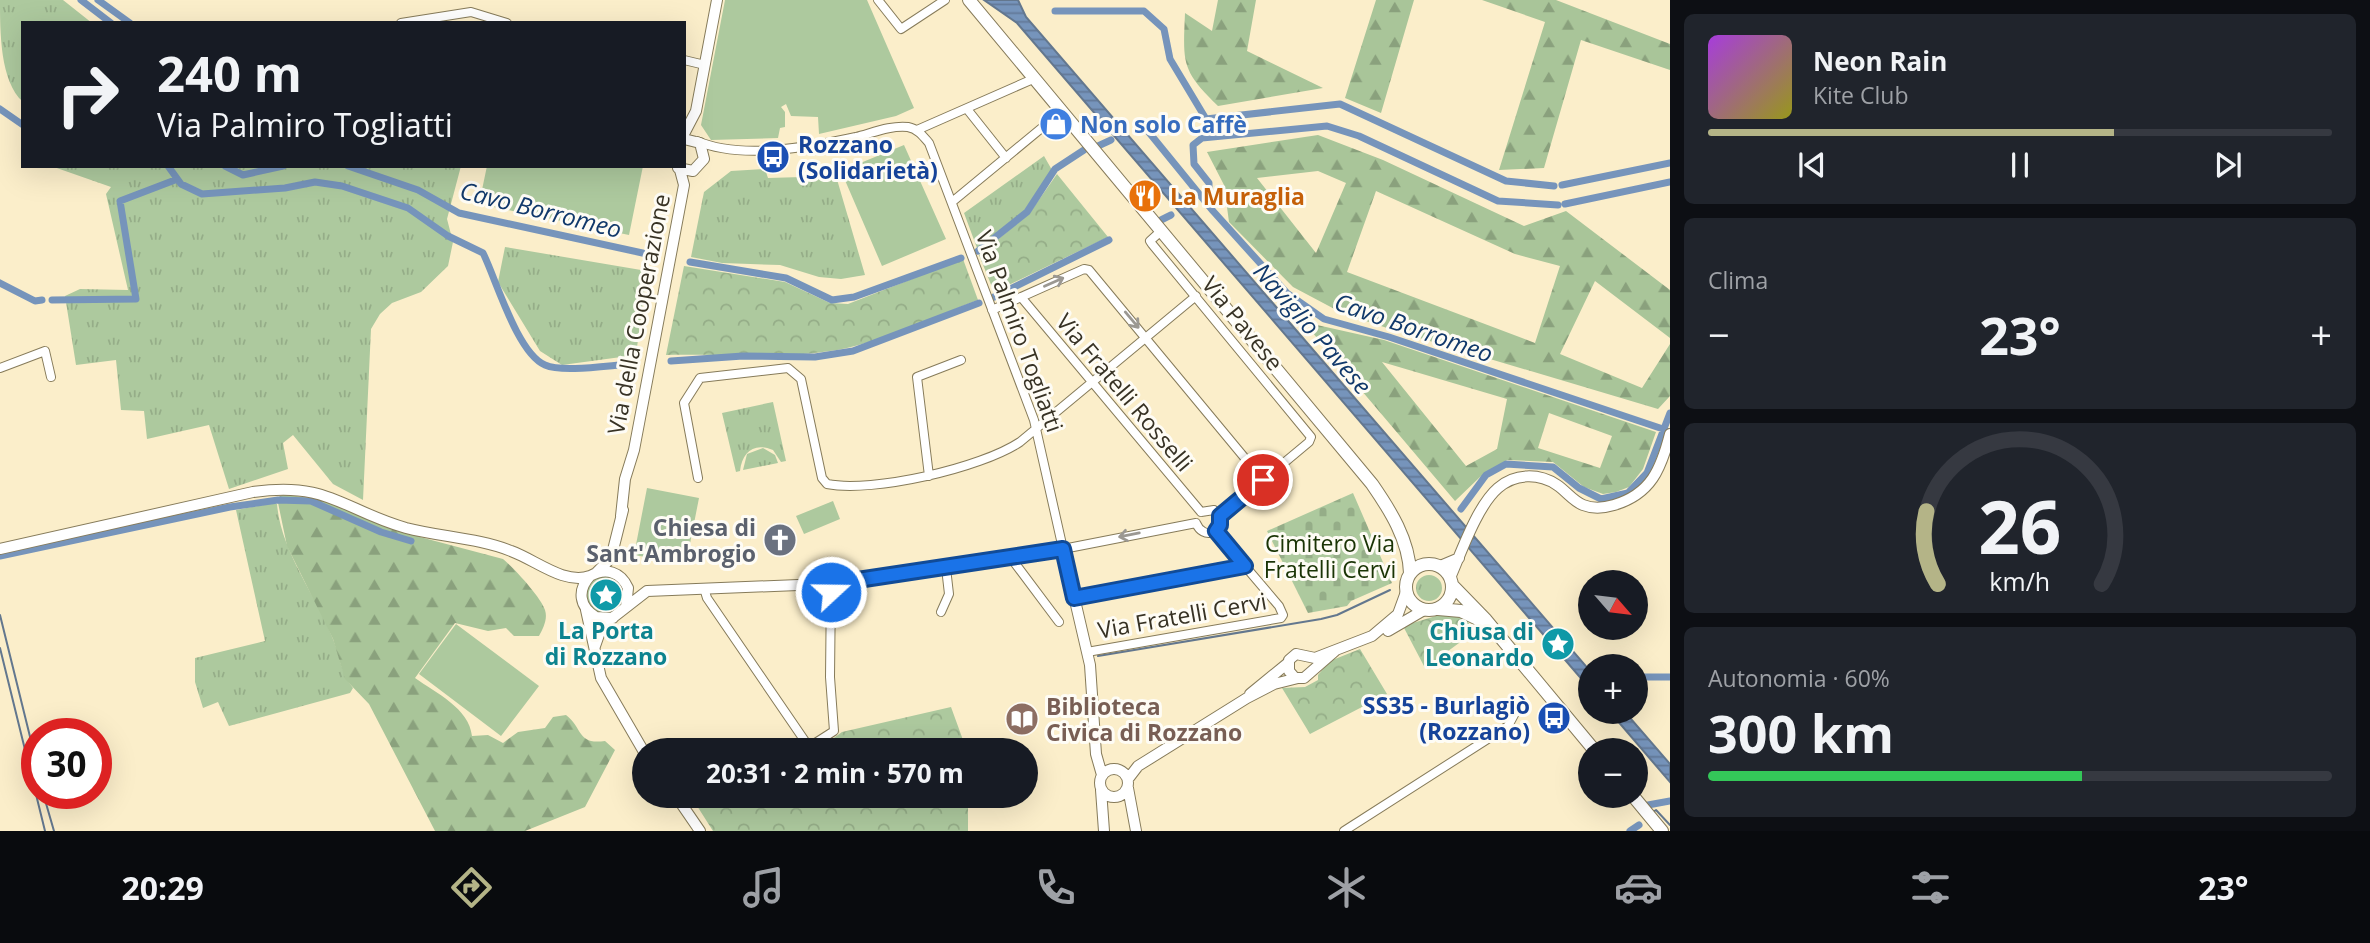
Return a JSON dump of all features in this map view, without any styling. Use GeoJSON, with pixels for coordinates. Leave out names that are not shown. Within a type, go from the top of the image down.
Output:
{"type":"FeatureCollection","features":[{"type":"Feature","properties":{"kind":"main road"},"geometry":{"type":"LineString","coordinates":[[969,0],[1372,484],[1388,507],[1402,537],[1410,573],[1406,592],[1411,603],[1424,610],[1461,611],[1491,628]]}},
{"type":"Feature","properties":{"kind":"main road"},"geometry":{"type":"LineString","coordinates":[[1402,537],[1451,581],[1584,738]]}},
{"type":"Feature","properties":{"kind":"main road"},"geometry":{"type":"LineString","coordinates":[[1410,573],[1417,567],[1435,565]]}},
{"type":"Feature","properties":{"kind":"main road"},"geometry":{"type":"LineString","coordinates":[[1438,609],[1448,601],[1451,581]]}},
{"type":"Feature","properties":{"kind":"main road"},"geometry":{"type":"LineString","coordinates":[[1643,808],[1662,831]]}},
{"type":"Feature","properties":{"kind":"street"},"geometry":{"type":"LineString","coordinates":[[698,168],[705,158],[693,140],[696,111],[718,0]]}},
{"type":"Feature","properties":{"kind":"street"},"geometry":{"type":"LineString","coordinates":[[878,0],[901,29],[939,1]]}},
{"type":"Feature","properties":{"kind":"street"},"geometry":{"type":"LineString","coordinates":[[414,21],[471,12],[500,21]]}},
{"type":"Feature","properties":{"kind":"street"},"geometry":{"type":"LineString","coordinates":[[686,60],[705,65]]}},
{"type":"Feature","properties":{"kind":"street"},"geometry":{"type":"LineString","coordinates":[[678,168],[698,168],[713,154],[726,150],[809,146],[888,129],[913,129],[967,109],[1033,79]]}},
{"type":"Feature","properties":{"kind":"street"},"geometry":{"type":"LineString","coordinates":[[967,109],[1006,158]]}},
{"type":"Feature","properties":{"kind":"street"},"geometry":{"type":"LineString","coordinates":[[693,140],[696,111]]}},
{"type":"Feature","properties":{"kind":"street"},"geometry":{"type":"LineString","coordinates":[[951,202],[1061,112]]}},
{"type":"Feature","properties":{"kind":"street","name":"Via Palmiro Togliatti"},"geometry":{"type":"LineString","coordinates":[[913,129],[929,143],[1037,430],[1087,652],[1096,726],[1102,751],[1116,769]]}},
{"type":"Feature","properties":{"kind":"street"},"geometry":{"type":"LineString","coordinates":[[693,140],[726,150]]}},
{"type":"Feature","properties":{"kind":"street","name":"Via della Cooperazione"},"geometry":{"type":"LineString","coordinates":[[678,168],[684,186]]}},
{"type":"Feature","properties":{"kind":"street","name":"Via della Cooperazione"},"geometry":{"type":"LineString","coordinates":[[594,574],[608,564],[615,545],[629,488],[684,186],[698,168]]}},
{"type":"Feature","properties":{"kind":"street","name":"Via Pavese"},"geometry":{"type":"LineString","coordinates":[[1161,231],[1150,241],[1310,433],[1309,442],[1263,480]]}},
{"type":"Feature","properties":{"kind":"street"},"geometry":{"type":"LineString","coordinates":[[992,310],[1087,269],[1263,480],[1220,516]]}},
{"type":"Feature","properties":{"kind":"street"},"geometry":{"type":"LineString","coordinates":[[698,478],[684,408],[696,382],[703,378],[788,368],[801,379],[822,478],[827,484],[929,476],[1003,453],[1037,430],[1196,296]]}},
{"type":"Feature","properties":{"kind":"street","name":"Via Fratelli Rosselli"},"geometry":{"type":"LineString","coordinates":[[1021,297],[1200,512]]}},
{"type":"Feature","properties":{"kind":"street"},"geometry":{"type":"LineString","coordinates":[[1248,359],[1260,350]]}},
{"type":"Feature","properties":{"kind":"street"},"geometry":{"type":"LineString","coordinates":[[0,368],[44,351],[51,377]]}},
{"type":"Feature","properties":{"kind":"street"},"geometry":{"type":"LineString","coordinates":[[929,476],[917,377],[961,360]]}},
{"type":"Feature","properties":{"kind":"street"},"geometry":{"type":"LineString","coordinates":[[1451,581],[1475,524],[1497,488],[1521,476],[1546,479],[1581,504],[1592,508],[1622,503],[1640,494],[1655,477],[1670,434]]}},
{"type":"Feature","properties":{"kind":"street"},"geometry":{"type":"LineString","coordinates":[[0,549],[278,488],[306,490],[334,497],[379,517],[450,531],[511,551],[567,577],[577,579],[611,572],[646,592],[831,584],[1011,558],[1196,523]]}},
{"type":"Feature","properties":{"kind":"street"},"geometry":{"type":"LineString","coordinates":[[1196,523],[1200,512],[1209,509],[1220,516]]}},
{"type":"Feature","properties":{"kind":"street"},"geometry":{"type":"LineString","coordinates":[[1196,523],[1204,533],[1216,531],[1220,525],[1220,516]]}},
{"type":"Feature","properties":{"kind":"street"},"geometry":{"type":"LineString","coordinates":[[1074,598],[1245,566],[1216,531]]}},
{"type":"Feature","properties":{"kind":"street","name":"Via della Cooperazione"},"geometry":{"type":"LineString","coordinates":[[615,545],[624,581]]}},
{"type":"Feature","properties":{"kind":"street"},"geometry":{"type":"LineString","coordinates":[[1011,558],[1059,622]]}},
{"type":"Feature","properties":{"kind":"street"},"geometry":{"type":"LineString","coordinates":[[1435,565],[1459,558]]}},
{"type":"Feature","properties":{"kind":"street","name":"Via Fratelli Cervi"},"geometry":{"type":"LineString","coordinates":[[1087,652],[1276,620],[1283,615],[1245,566]]}},
{"type":"Feature","properties":{"kind":"street"},"geometry":{"type":"LineString","coordinates":[[941,612],[949,594],[946,568]]}},
{"type":"Feature","properties":{"kind":"street"},"geometry":{"type":"LineString","coordinates":[[581,596],[582,587],[594,574]]}},
{"type":"Feature","properties":{"kind":"street"},"geometry":{"type":"LineString","coordinates":[[567,577],[581,596],[586,610],[597,666],[604,686],[636,738]]}},
{"type":"Feature","properties":{"kind":"street"},"geometry":{"type":"LineString","coordinates":[[624,581],[629,596],[626,607]]}},
{"type":"Feature","properties":{"kind":"street"},"geometry":{"type":"LineString","coordinates":[[704,588],[707,598],[809,747],[834,731],[830,677],[831,584]]}},
{"type":"Feature","properties":{"kind":"street"},"geometry":{"type":"LineString","coordinates":[[595,646],[601,628],[646,592]]}},
{"type":"Feature","properties":{"kind":"street"},"geometry":{"type":"LineString","coordinates":[[1372,636],[1398,614],[1406,592]]}},
{"type":"Feature","properties":{"kind":"street"},"geometry":{"type":"LineString","coordinates":[[586,610],[596,617],[612,618]]}},
{"type":"Feature","properties":{"kind":"street"},"geometry":{"type":"LineString","coordinates":[[1247,698],[1258,685],[1296,654],[1309,657],[1335,652],[1383,633],[1424,610]]}},
{"type":"Feature","properties":{"kind":"street"},"geometry":{"type":"LineString","coordinates":[[1101,790],[1108,797],[1117,798],[1135,768],[1247,698],[1274,684],[1308,676],[1335,652]]}},
{"type":"Feature","properties":{"kind":"street"},"geometry":{"type":"LineString","coordinates":[[1309,657],[1312,671]]}},
{"type":"Feature","properties":{"kind":"street"},"geometry":{"type":"LineString","coordinates":[[1288,663],[1290,673],[1298,678]]}},
{"type":"Feature","properties":{"kind":"street"},"geometry":{"type":"LineString","coordinates":[[1344,831],[1508,726],[1515,713]]}},
{"type":"Feature","properties":{"kind":"street","name":"Via Palmiro Togliatti"},"geometry":{"type":"LineString","coordinates":[[1096,726],[1096,754],[1102,775]]}},
{"type":"Feature","properties":{"kind":"street"},"geometry":{"type":"LineString","coordinates":[[1104,831],[1102,775],[1172,744]]}},
{"type":"Feature","properties":{"kind":"street"},"geometry":{"type":"LineString","coordinates":[[1116,769],[1128,783],[1136,831]]}},
{"type":"Feature","properties":{"kind":"street"},"geometry":{"type":"LineString","coordinates":[[681,808],[693,831]]}},
{"type":"Feature","properties":{"kind":"street"},"geometry":{"type":"LineString","coordinates":[[683,808],[701,831]]}},
{"type":"Feature","properties":{"kind":"green space"},"geometry":{"type":"Polygon","coordinates":[[[0,0],[63,0],[89,21],[21,21],[21,100],[10,82],[1,41],[0,0]]]}},
{"type":"Feature","properties":{"kind":"green space"},"geometry":{"type":"Polygon","coordinates":[[[725,0],[867,0],[914,108],[896,116],[819,134],[818,117],[791,116],[786,104],[781,107],[785,112],[785,127],[780,128],[778,138],[711,140],[701,125],[725,0]]]}},
{"type":"Feature","properties":{"kind":"green space"},"geometry":{"type":"Polygon","coordinates":[[[1218,0],[1256,0],[1247,51],[1323,88],[1218,106],[1191,74],[1184,44],[1185,13],[1212,31],[1218,0]]]}},
{"type":"Feature","properties":{"kind":"green space"},"geometry":{"type":"Polygon","coordinates":[[[1376,0],[1414,0],[1381,113],[1345,98],[1376,0]]]}},
{"type":"Feature","properties":{"kind":"green space"},"geometry":{"type":"Polygon","coordinates":[[[1482,0],[1556,0],[1670,44],[1670,70],[1581,40],[1544,168],[1499,170],[1545,22],[1482,0]]]}},
{"type":"Feature","properties":{"kind":"green space"},"geometry":{"type":"Polygon","coordinates":[[[1318,135],[1383,160],[1524,226],[1566,211],[1670,290],[1670,338],[1595,281],[1560,354],[1642,388],[1670,344],[1670,396],[1658,409],[1342,313],[1293,287],[1229,222],[1224,185],[1207,152],[1318,135]],[[1318,171],[1257,178],[1316,253],[1346,183],[1318,171]],[[1376,191],[1347,272],[1535,343],[1560,266],[1515,254],[1376,191]]]}},
{"type":"Feature","properties":{"kind":"green space"},"geometry":{"type":"Polygon","coordinates":[[[904,145],[946,239],[882,266],[841,171],[904,145]]]}},
{"type":"Feature","properties":{"kind":"green space"},"geometry":{"type":"Polygon","coordinates":[[[1044,156],[1052,170],[1024,211],[977,248],[964,213],[1044,156]]]}},
{"type":"Feature","properties":{"kind":"green space"},"geometry":{"type":"Polygon","coordinates":[[[57,168],[460,168],[447,219],[453,242],[448,266],[421,292],[392,303],[380,314],[371,329],[363,500],[333,484],[293,435],[283,443],[288,469],[229,489],[209,425],[147,439],[144,411],[121,410],[116,360],[76,365],[65,296],[80,289],[128,290],[106,194],[111,187],[57,168]]]}},
{"type":"Feature","properties":{"kind":"green space"},"geometry":{"type":"Polygon","coordinates":[[[487,168],[643,168],[629,235],[479,204],[487,168]]]}},
{"type":"Feature","properties":{"kind":"green space"},"geometry":{"type":"Polygon","coordinates":[[[765,169],[768,178],[836,176],[865,275],[841,279],[819,277],[780,265],[722,263],[691,257],[704,192],[731,171],[765,169]]]}},
{"type":"Feature","properties":{"kind":"green space"},"geometry":{"type":"Polygon","coordinates":[[[1057,174],[1108,237],[994,292],[979,255],[1029,214],[1057,174]]]}},
{"type":"Feature","properties":{"kind":"green space"},"geometry":{"type":"Polygon","coordinates":[[[505,247],[647,271],[636,355],[562,365],[540,351],[498,282],[505,247]]]}},
{"type":"Feature","properties":{"kind":"green space"},"geometry":{"type":"Polygon","coordinates":[[[963,259],[978,300],[873,341],[816,353],[752,356],[666,355],[684,266],[785,282],[830,303],[848,304],[963,259]]]}},
{"type":"Feature","properties":{"kind":"green space"},"geometry":{"type":"Polygon","coordinates":[[[1317,325],[1384,340],[1656,432],[1643,469],[1629,487],[1616,492],[1603,494],[1584,487],[1553,462],[1507,460],[1480,477],[1455,501],[1312,332],[1317,325]],[[1382,362],[1466,466],[1497,449],[1507,399],[1382,362]],[[1549,413],[1538,448],[1600,468],[1612,436],[1549,413]]]}},
{"type":"Feature","properties":{"kind":"green space"},"geometry":{"type":"Polygon","coordinates":[[[773,402],[786,461],[781,462],[773,450],[755,448],[746,454],[740,471],[736,472],[722,413],[773,402]]]}},
{"type":"Feature","properties":{"kind":"green space"},"geometry":{"type":"Polygon","coordinates":[[[763,448],[775,455],[778,463],[743,470],[747,454],[763,448]]]}},
{"type":"Feature","properties":{"kind":"green space"},"geometry":{"type":"Polygon","coordinates":[[[647,488],[699,498],[686,564],[634,555],[647,488]]]}},
{"type":"Feature","properties":{"kind":"green space","name":"Cimitero Via Fratelli Cervi"},"geometry":{"type":"Polygon","coordinates":[[[1353,493],[1392,583],[1351,601],[1347,606],[1308,613],[1267,531],[1353,493]]]}},
{"type":"Feature","properties":{"kind":"green space"},"geometry":{"type":"Polygon","coordinates":[[[284,494],[328,501],[420,537],[503,559],[513,569],[533,590],[545,610],[545,620],[539,636],[514,636],[506,628],[488,631],[455,623],[415,678],[458,709],[470,726],[472,736],[488,735],[503,743],[518,732],[545,728],[553,717],[566,715],[585,738],[596,742],[605,741],[615,750],[585,807],[525,831],[435,831],[369,704],[345,679],[333,639],[287,546],[277,498],[284,494]]]}},
{"type":"Feature","properties":{"kind":"green space"},"geometry":{"type":"Polygon","coordinates":[[[833,501],[840,519],[804,534],[796,516],[833,501]]]}},
{"type":"Feature","properties":{"kind":"green space"},"geometry":{"type":"Polygon","coordinates":[[[277,504],[280,522],[292,556],[326,623],[343,671],[353,688],[350,693],[229,726],[218,702],[203,708],[195,682],[195,658],[265,641],[236,510],[277,504]]]}},
{"type":"Feature","properties":{"kind":"green space"},"geometry":{"type":"Polygon","coordinates":[[[1429,575],[1438,579],[1442,588],[1438,597],[1429,601],[1420,597],[1416,588],[1420,579],[1429,575]]]}},
{"type":"Feature","properties":{"kind":"green space"},"geometry":{"type":"Polygon","coordinates":[[[605,576],[618,582],[624,595],[618,608],[605,614],[592,608],[586,595],[592,582],[605,576]]]}},
{"type":"Feature","properties":{"kind":"green space"},"geometry":{"type":"Polygon","coordinates":[[[1463,614],[1474,632],[1425,668],[1403,626],[1439,615],[1463,614]]]}},
{"type":"Feature","properties":{"kind":"green space"},"geometry":{"type":"Polygon","coordinates":[[[456,624],[539,686],[501,736],[419,674],[456,624]]]}},
{"type":"Feature","properties":{"kind":"green space"},"geometry":{"type":"Polygon","coordinates":[[[1360,649],[1387,694],[1310,734],[1282,688],[1305,687],[1318,680],[1318,675],[1330,661],[1360,649]]]}},
{"type":"Feature","properties":{"kind":"green space"},"geometry":{"type":"Polygon","coordinates":[[[951,707],[962,738],[834,738],[842,732],[951,707]]]}},
{"type":"Feature","properties":{"kind":"green space"},"geometry":{"type":"Polygon","coordinates":[[[698,808],[968,808],[968,831],[713,831],[698,808]]]}},
{"type":"Feature","properties":{"kind":"water"},"geometry":{"type":"Polygon","coordinates":[[[984,0],[1018,0],[1026,17],[1578,657],[1578,675],[1017,23],[984,0]]]}},
{"type":"Feature","properties":{"kind":"water"},"geometry":{"type":"Polygon","coordinates":[[[1620,724],[1635,724],[1648,738],[1632,738],[1620,724]]]}},
{"type":"Feature","properties":{"kind":"water"},"geometry":{"type":"Polygon","coordinates":[[[1648,739],[1670,764],[1670,782],[1648,756],[1648,739]]]}},
{"type":"Feature","properties":{"kind":"waterway","name":"Cavo Borromeo"},"geometry":{"type":"LineString","coordinates":[[81,0],[108,21]]}},
{"type":"Feature","properties":{"kind":"waterway"},"geometry":{"type":"LineString","coordinates":[[98,0],[127,21]]}},
{"type":"Feature","properties":{"kind":"waterway"},"geometry":{"type":"LineString","coordinates":[[1055,11],[1144,11],[1164,29],[1170,59],[1206,119],[1340,104],[1506,181],[1554,186]]}},
{"type":"Feature","properties":{"kind":"waterway"},"geometry":{"type":"LineString","coordinates":[[0,109],[21,124]]}},
{"type":"Feature","properties":{"kind":"waterway"},"geometry":{"type":"LineString","coordinates":[[1209,191],[1209,183],[1194,164],[1193,145],[1202,138],[1327,126],[1359,136],[1498,201],[1558,205]]}},
{"type":"Feature","properties":{"kind":"waterway","name":"Cavo Borromeo"},"geometry":{"type":"LineString","coordinates":[[1138,127],[1147,130],[1213,211],[1287,293],[1324,319],[1389,337],[1666,430]]}},
{"type":"Feature","properties":{"kind":"waterway","name":"Cavo Borromeo"},"geometry":{"type":"LineString","coordinates":[[1098,146],[1111,140]]}},
{"type":"Feature","properties":{"kind":"waterway","name":"Cavo Borromeo"},"geometry":{"type":"LineString","coordinates":[[978,251],[1027,212],[1055,169],[1084,150]]}},
{"type":"Feature","properties":{"kind":"waterway"},"geometry":{"type":"LineString","coordinates":[[1562,185],[1670,163]]}},
{"type":"Feature","properties":{"kind":"waterway"},"geometry":{"type":"LineString","coordinates":[[169,168],[181,184],[202,194],[285,188],[315,182],[342,186],[408,208],[448,236],[483,253],[508,314],[525,346],[545,365],[575,368],[632,364]]}},
{"type":"Feature","properties":{"kind":"waterway","name":"Cavo Borromeo"},"geometry":{"type":"LineString","coordinates":[[229,168],[243,175],[274,168]]}},
{"type":"Feature","properties":{"kind":"waterway","name":"Cavo Borromeo"},"geometry":{"type":"LineString","coordinates":[[354,168],[418,190],[459,213],[647,254]]}},
{"type":"Feature","properties":{"kind":"waterway"},"geometry":{"type":"LineString","coordinates":[[52,300],[136,299],[120,201],[175,180]]}},
{"type":"Feature","properties":{"kind":"waterway"},"geometry":{"type":"LineString","coordinates":[[1565,204],[1670,182]]}},
{"type":"Feature","properties":{"kind":"waterway"},"geometry":{"type":"LineString","coordinates":[[1161,220],[1171,215]]}},
{"type":"Feature","properties":{"kind":"waterway"},"geometry":{"type":"LineString","coordinates":[[994,297],[1109,240]]}},
{"type":"Feature","properties":{"kind":"waterway","name":"Cavo Borromeo"},"geometry":{"type":"LineString","coordinates":[[690,262],[786,278],[832,300],[854,297],[961,258]]}},
{"type":"Feature","properties":{"kind":"waterway"},"geometry":{"type":"LineString","coordinates":[[0,283],[35,301],[42,300]]}},
{"type":"Feature","properties":{"kind":"waterway"},"geometry":{"type":"LineString","coordinates":[[671,361],[743,356],[815,357],[853,351],[979,303]]}},
{"type":"Feature","properties":{"kind":"waterway"},"geometry":{"type":"LineString","coordinates":[[1461,509],[1486,475],[1506,464],[1553,467],[1579,488],[1601,499],[1628,493],[1647,473],[1670,413]]}},
{"type":"Feature","properties":{"kind":"waterway"},"geometry":{"type":"LineString","coordinates":[[0,556],[230,507],[278,500],[311,501],[381,532],[411,541]]}},
{"type":"Feature","properties":{"kind":"waterway"},"geometry":{"type":"LineString","coordinates":[[1098,656],[1321,619],[1337,615],[1390,590]]}},
{"type":"Feature","properties":{"kind":"waterway"},"geometry":{"type":"LineString","coordinates":[[0,615],[25,718]]}},
{"type":"Feature","properties":{"kind":"waterway"},"geometry":{"type":"LineString","coordinates":[[0,648],[45,831]]}},
{"type":"Feature","properties":{"kind":"waterway"},"geometry":{"type":"LineString","coordinates":[[1648,677],[1670,677]]}},
{"type":"Feature","properties":{"kind":"waterway"},"geometry":{"type":"LineString","coordinates":[[1648,805],[1670,801]]}},
{"type":"Feature","properties":{"kind":"waterway"},"geometry":{"type":"LineString","coordinates":[[48,809],[54,831]]}},
{"type":"Feature","properties":{"kind":"waterway"},"geometry":{"type":"LineString","coordinates":[[1653,812],[1656,810],[1670,825]]}},
{"type":"Feature","properties":{"kind":"waterway"},"geometry":{"type":"LineString","coordinates":[[1630,831],[1639,825]]}},
{"type":"Feature","properties":{"kind":"place","name":"Non solo Caffè"},"geometry":{"type":"Point","coordinates":[1056,124]}},
{"type":"Feature","properties":{"kind":"place","name":"Rozzano (Solidarietà)"},"geometry":{"type":"Point","coordinates":[773,157]}},
{"type":"Feature","properties":{"kind":"place","name":"La Muraglia"},"geometry":{"type":"Point","coordinates":[1145,196]}},
{"type":"Feature","properties":{"kind":"place","name":"Chiesa di Sant'Ambrogio"},"geometry":{"type":"Point","coordinates":[780,540]}},
{"type":"Feature","properties":{"kind":"place","name":"La Porta di Rozzano"},"geometry":{"type":"Point","coordinates":[606,595]}},
{"type":"Feature","properties":{"kind":"place","name":"Chiusa di Leonardo"},"geometry":{"type":"Point","coordinates":[1558,644]}},
{"type":"Feature","properties":{"kind":"place","name":"SS35 - Burlagiò (Rozzano)"},"geometry":{"type":"Point","coordinates":[1554,718]}},
{"type":"Feature","properties":{"kind":"place","name":"Biblioteca Civica di Rozzano"},"geometry":{"type":"Point","coordinates":[1022,719]}},
{"type":"Feature","properties":{"kind":"route"},"geometry":{"type":"LineString","coordinates":[[831,592],[831,584],[1063,549],[1074,598],[1245,566],[1216,531],[1220,525],[1220,516],[1263,480]]}},
{"type":"Feature","properties":{"kind":"water label","name":"Naviglio Pavese"},"geometry":{"type":"Point","coordinates":[1313,328]}}]}
